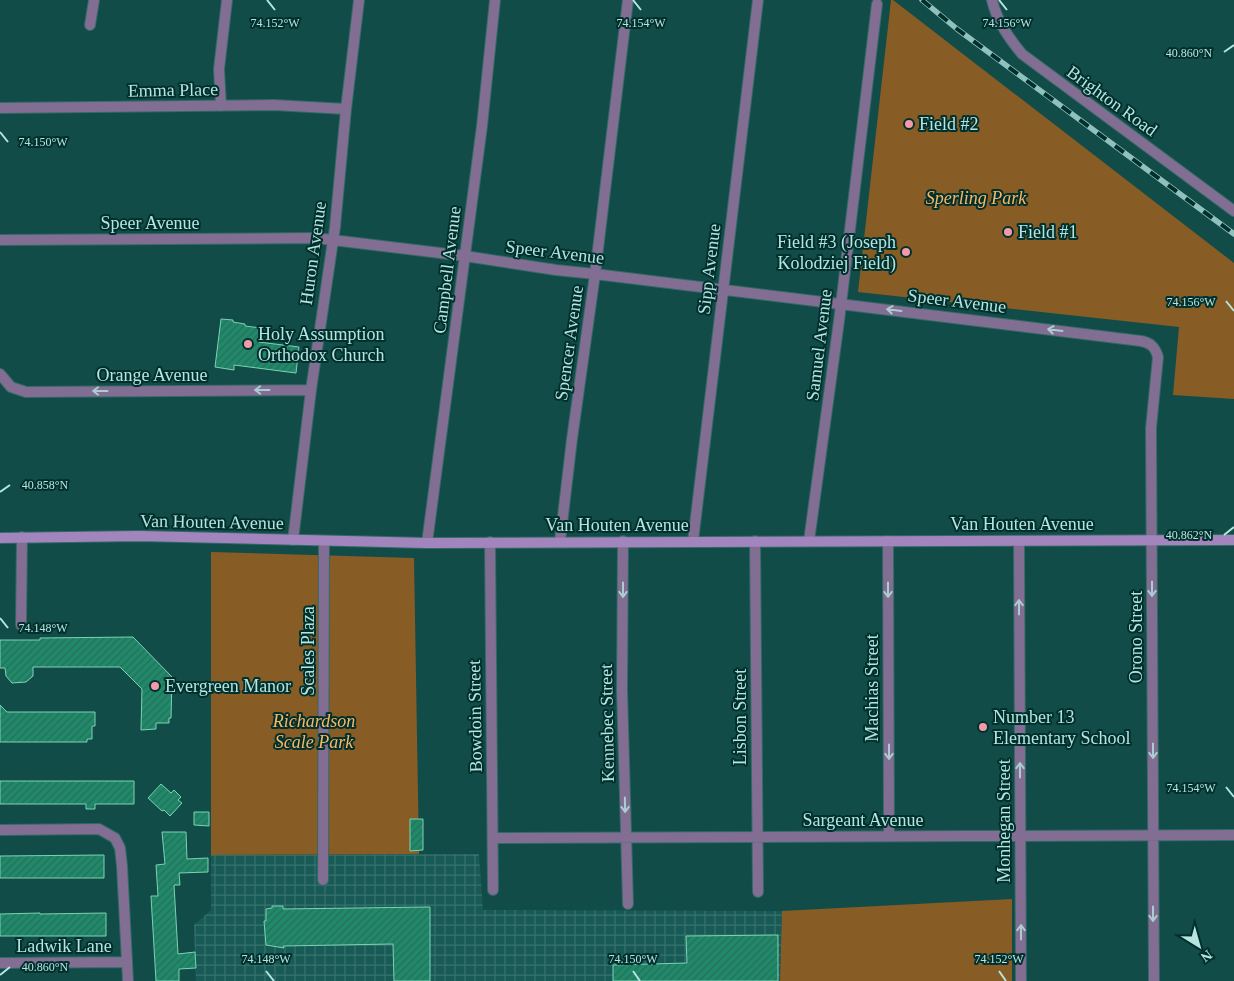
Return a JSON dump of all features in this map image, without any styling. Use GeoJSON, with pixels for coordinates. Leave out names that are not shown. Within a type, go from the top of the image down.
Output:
{"type":"FeatureCollection","features":[{"type":"Feature","properties":{"kind":"main road","name":"Van Houten Avenue"},"geometry":{"type":"LineString","coordinates":[[0,538],[140,536],[324,542],[427,543],[1234,540]]}},
{"type":"Feature","properties":{"kind":"street"},"geometry":{"type":"LineString","coordinates":[[90,26],[94,0]]}},
{"type":"Feature","properties":{"kind":"street"},"geometry":{"type":"LineString","coordinates":[[221,106],[219,69],[227,0]]}},
{"type":"Feature","properties":{"kind":"street","name":"Huron Avenue"},"geometry":{"type":"LineString","coordinates":[[293,540],[311,390],[335,227],[359,0]]}},
{"type":"Feature","properties":{"kind":"street","name":"Campbell Avenue"},"geometry":{"type":"LineString","coordinates":[[427,543],[482,126],[495,0]]}},
{"type":"Feature","properties":{"kind":"street","name":"Spencer Avenue"},"geometry":{"type":"LineString","coordinates":[[560,542],[628,0]]}},
{"type":"Feature","properties":{"kind":"street","name":"Sipp Avenue"},"geometry":{"type":"LineString","coordinates":[[693,541],[758,0]]}},
{"type":"Feature","properties":{"kind":"street","name":"Brighton Road"},"geometry":{"type":"LineString","coordinates":[[992,0],[995,14],[1008,36],[1022,54],[1234,211]]}},
{"type":"Feature","properties":{"kind":"street","name":"Samuel Avenue"},"geometry":{"type":"LineString","coordinates":[[809,541],[841,304],[877,4]]}},
{"type":"Feature","properties":{"kind":"street","name":"Emma Place"},"geometry":{"type":"LineString","coordinates":[[0,108],[274,105],[346,109]]}},
{"type":"Feature","properties":{"kind":"street","name":"Speer Avenue"},"geometry":{"type":"LineString","coordinates":[[0,240],[316,238],[465,256],[556,270],[1104,336]]}},
{"type":"Feature","properties":{"kind":"street","name":"Orono Street"},"geometry":{"type":"LineString","coordinates":[[1104,336],[1151,343],[1158,357],[1151,428],[1154,981]]}},
{"type":"Feature","properties":{"kind":"street","name":"Orange Avenue"},"geometry":{"type":"LineString","coordinates":[[0,374],[11,388],[26,392],[311,390]]}},
{"type":"Feature","properties":{"kind":"street"},"geometry":{"type":"LineString","coordinates":[[21,625],[22,538]]}},
{"type":"Feature","properties":{"kind":"street","name":"Kennebec Street"},"geometry":{"type":"LineString","coordinates":[[623,541],[622,690],[628,904]]}},
{"type":"Feature","properties":{"kind":"street","name":"Lisbon Street"},"geometry":{"type":"LineString","coordinates":[[755,541],[756,836],[758,892]]}},
{"type":"Feature","properties":{"kind":"street","name":"Machias Street"},"geometry":{"type":"LineString","coordinates":[[888,541],[889,836]]}},
{"type":"Feature","properties":{"kind":"street","name":"Monhegan Street"},"geometry":{"type":"LineString","coordinates":[[1019,541],[1021,981]]}},
{"type":"Feature","properties":{"kind":"street","name":"Scales Plaza"},"geometry":{"type":"LineString","coordinates":[[323,880],[324,542]]}},
{"type":"Feature","properties":{"kind":"street","name":"Bowdoin Street"},"geometry":{"type":"LineString","coordinates":[[490,542],[493,890]]}},
{"type":"Feature","properties":{"kind":"street"},"geometry":{"type":"LineString","coordinates":[[0,830],[99,829],[115,838],[120,848],[122,866],[128,981]]}},
{"type":"Feature","properties":{"kind":"street","name":"Sargeant Avenue"},"geometry":{"type":"LineString","coordinates":[[493,838],[1234,835]]}},
{"type":"Feature","properties":{"kind":"street","name":"Ladwik Lane"},"geometry":{"type":"LineString","coordinates":[[0,962],[127,962]]}},
{"type":"Feature","properties":{"kind":"shaded area"},"geometry":{"type":"Polygon","coordinates":[[[479,854],[483,910],[782,911],[780,981],[196,981],[194,925],[211,910],[211,855],[479,854]]]}},
{"type":"Feature","properties":{"kind":"green space","name":"Sperling Park"},"geometry":{"type":"Polygon","coordinates":[[[891,0],[1234,263],[1234,399],[1173,395],[1179,327],[858,292],[891,0]]]}},
{"type":"Feature","properties":{"kind":"green space","name":"Richardson Scale Park"},"geometry":{"type":"Polygon","coordinates":[[[211,552],[414,558],[419,854],[211,855],[211,552]]]}},
{"type":"Feature","properties":{"kind":"green space"},"geometry":{"type":"Polygon","coordinates":[[[1012,899],[1012,981],[780,981],[782,911],[1012,899]]]}},
{"type":"Feature","properties":{"kind":"building","name":"Holy Assumption Orthodox Church"},"geometry":{"type":"Polygon","coordinates":[[[221,319],[233,320],[233,322],[245,324],[245,326],[261,328],[259,342],[299,347],[296,373],[234,365],[234,370],[215,367],[221,319]]]}},
{"type":"Feature","properties":{"kind":"building","name":"Evergreen Manor"},"geometry":{"type":"Polygon","coordinates":[[[133,637],[172,677],[171,718],[169,718],[169,723],[156,723],[156,729],[141,730],[142,689],[120,667],[33,667],[33,676],[26,682],[12,683],[6,676],[5,668],[0,668],[0,640],[133,637]]]}},
{"type":"Feature","properties":{"kind":"building"},"geometry":{"type":"Polygon","coordinates":[[[0,705],[7,712],[95,712],[95,726],[92,726],[92,739],[87,739],[87,742],[0,742],[0,705]]]}},
{"type":"Feature","properties":{"kind":"building"},"geometry":{"type":"Polygon","coordinates":[[[0,781],[134,781],[134,804],[95,804],[95,809],[86,809],[86,804],[0,804],[0,781]]]}},
{"type":"Feature","properties":{"kind":"building"},"geometry":{"type":"Polygon","coordinates":[[[161,784],[171,793],[174,790],[181,797],[178,800],[182,803],[170,816],[148,798],[161,784]]]}},
{"type":"Feature","properties":{"kind":"building"},"geometry":{"type":"Polygon","coordinates":[[[194,812],[209,812],[209,826],[194,825],[194,812]]]}},
{"type":"Feature","properties":{"kind":"building"},"geometry":{"type":"Polygon","coordinates":[[[410,819],[423,819],[423,850],[410,851],[410,819]]]}},
{"type":"Feature","properties":{"kind":"building"},"geometry":{"type":"Polygon","coordinates":[[[162,832],[186,832],[187,859],[208,858],[208,872],[179,873],[180,885],[174,885],[178,954],[195,952],[196,968],[179,969],[179,981],[156,981],[151,896],[158,896],[156,865],[165,864],[162,832]]]}},
{"type":"Feature","properties":{"kind":"building"},"geometry":{"type":"Polygon","coordinates":[[[104,855],[104,878],[0,878],[0,856],[104,855]]]}},
{"type":"Feature","properties":{"kind":"building"},"geometry":{"type":"Polygon","coordinates":[[[272,906],[283,906],[283,909],[430,907],[430,981],[394,981],[393,944],[283,946],[284,948],[266,945],[264,921],[266,921],[266,909],[272,908],[272,906]]]}},
{"type":"Feature","properties":{"kind":"building"},"geometry":{"type":"Polygon","coordinates":[[[106,913],[106,936],[0,936],[0,914],[106,913]]]}},
{"type":"Feature","properties":{"kind":"building"},"geometry":{"type":"Polygon","coordinates":[[[778,935],[778,981],[613,981],[613,965],[687,963],[686,936],[778,935]]]}},
{"type":"Feature","properties":{"kind":"railway"},"geometry":{"type":"LineString","coordinates":[[922,0],[957,29],[1234,234]]}},
{"type":"Feature","properties":{"kind":"place","name":"Field #2"},"geometry":{"type":"Point","coordinates":[909,124]}},
{"type":"Feature","properties":{"kind":"place","name":"Field #1"},"geometry":{"type":"Point","coordinates":[1008,232]}},
{"type":"Feature","properties":{"kind":"place","name":"Field #3 (Joseph Kolodziej Field)"},"geometry":{"type":"Point","coordinates":[906,252]}},
{"type":"Feature","properties":{"kind":"place","name":"Holy Assumption Orthodox Church"},"geometry":{"type":"Point","coordinates":[248,344]}},
{"type":"Feature","properties":{"kind":"place","name":"Evergreen Manor"},"geometry":{"type":"Point","coordinates":[155,686]}},
{"type":"Feature","properties":{"kind":"place","name":"Number 13 Elementary School"},"geometry":{"type":"Point","coordinates":[983,727]}}]}
